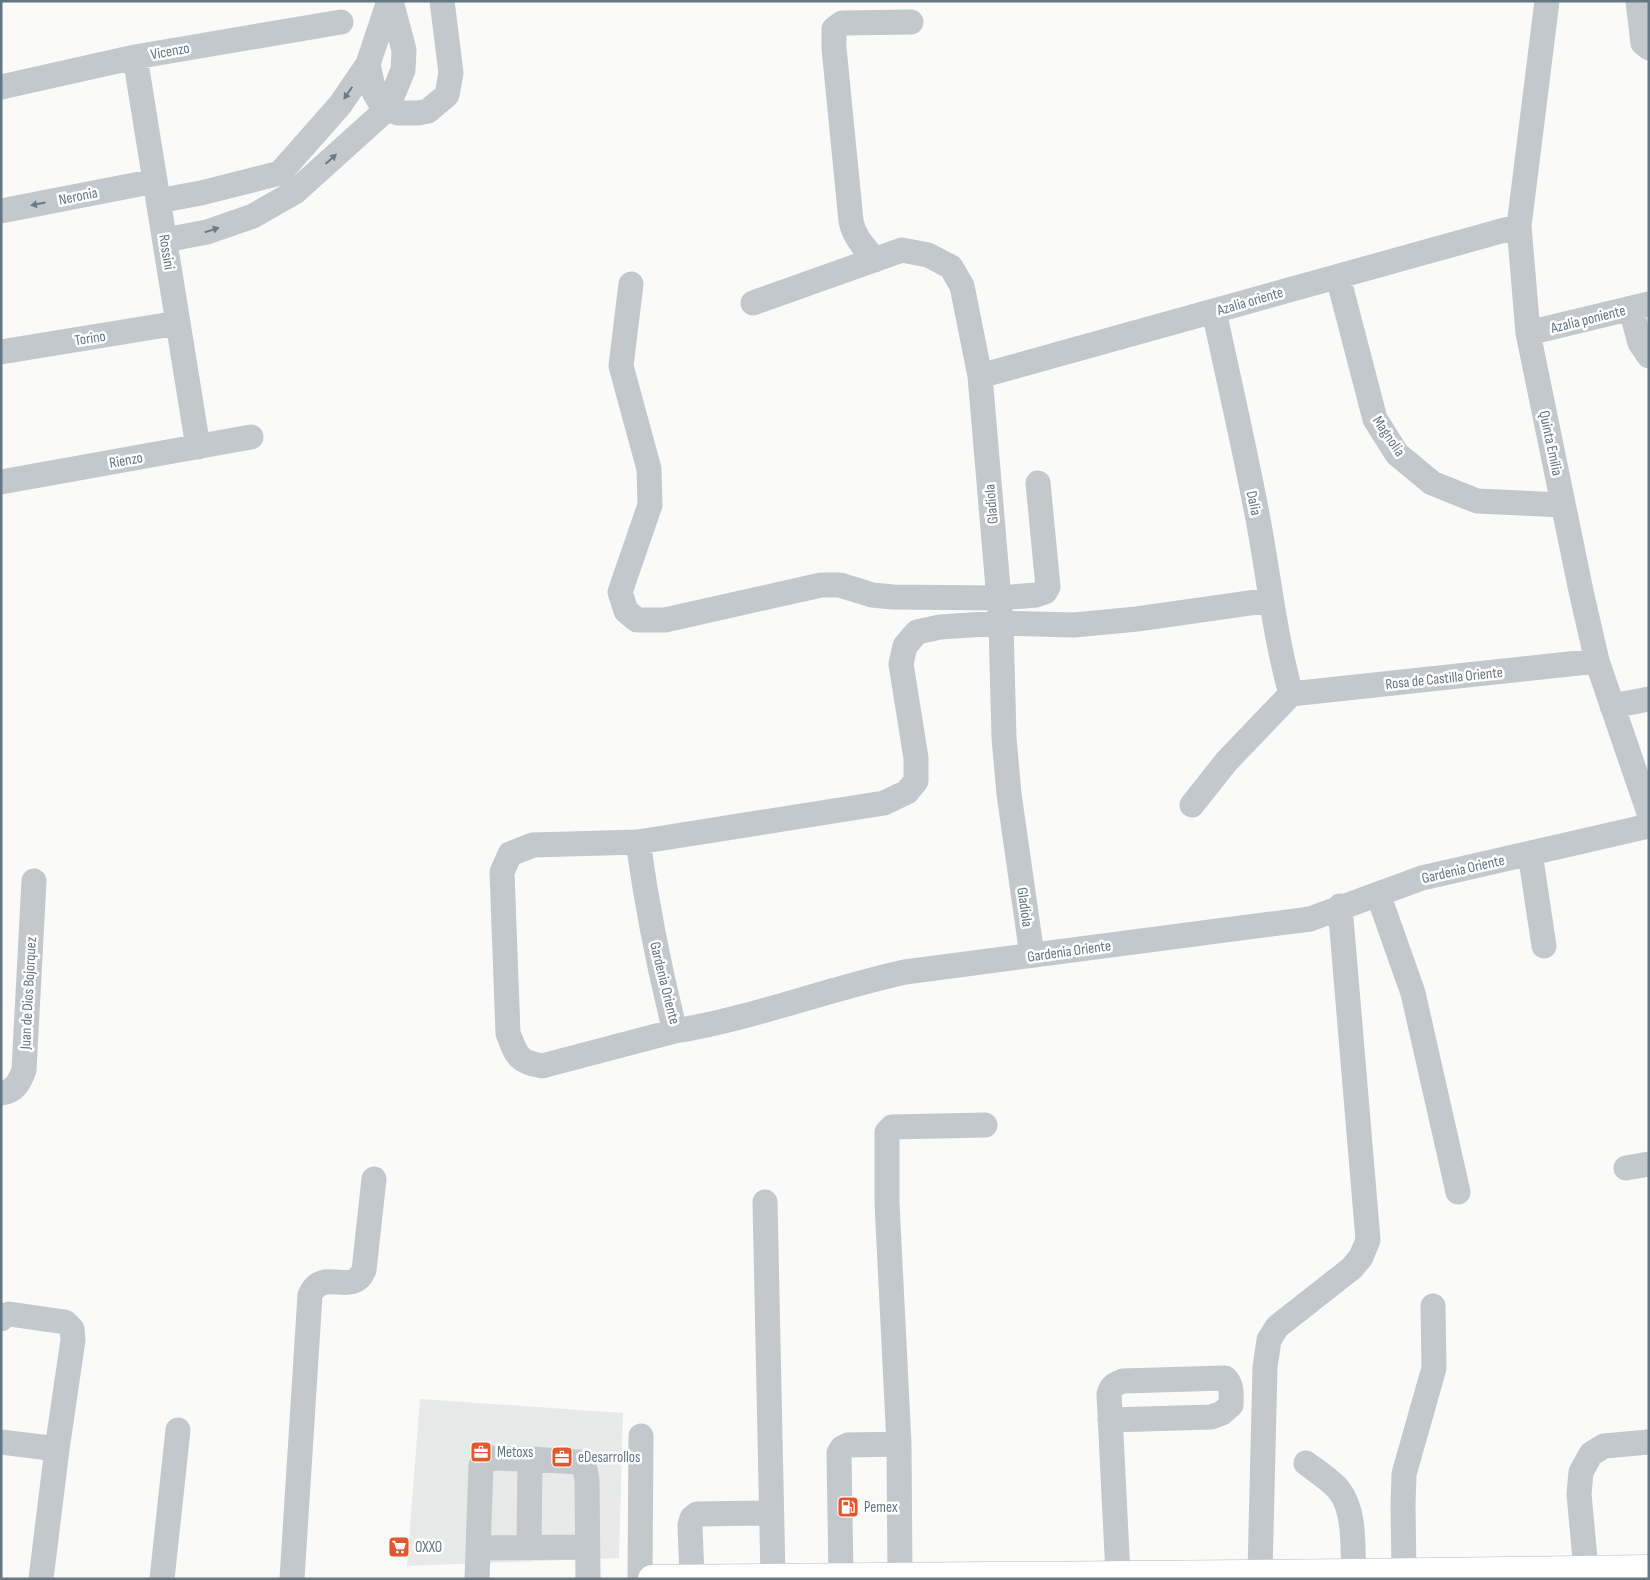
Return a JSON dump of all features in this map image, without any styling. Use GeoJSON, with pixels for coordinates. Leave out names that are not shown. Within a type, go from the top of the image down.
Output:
{"type":"FeatureCollection","features":[{"type":"Feature","properties":{"kind":"main road"},"geometry":{"type":"LineString","coordinates":[[652,1579],[900,1576],[1026,1578],[1260,1573],[1420,1575],[1649,1569]]}},
{"type":"Feature","properties":{"kind":"street"},"geometry":{"type":"LineString","coordinates":[[295,192],[280,173],[340,105],[368,64],[390,1]]}},
{"type":"Feature","properties":{"kind":"street"},"geometry":{"type":"LineString","coordinates":[[165,240],[207,232],[253,216],[295,192],[387,109],[403,70],[404,50],[390,1]]}},
{"type":"Feature","properties":{"kind":"street"},"geometry":{"type":"LineString","coordinates":[[368,64],[374,92],[387,109],[398,113],[428,111],[448,95],[451,73],[442,1]]}},
{"type":"Feature","properties":{"kind":"street","name":"Quinta Emilia"},"geometry":{"type":"LineString","coordinates":[[1547,1],[1519,226],[1528,334],[1581,591],[1598,661],[1649,813]]}},
{"type":"Feature","properties":{"kind":"street"},"geometry":{"type":"LineString","coordinates":[[1638,1],[1643,43],[1649,48]]}},
{"type":"Feature","properties":{"kind":"street","name":"Vicenzo"},"geometry":{"type":"LineString","coordinates":[[1,86],[135,57],[340,22]]}},
{"type":"Feature","properties":{"kind":"street"},"geometry":{"type":"LineString","coordinates":[[875,260],[852,230],[834,48],[834,29],[842,24],[911,22]]}},
{"type":"Feature","properties":{"kind":"street","name":"Rossini"},"geometry":{"type":"LineString","coordinates":[[135,57],[198,446]]}},
{"type":"Feature","properties":{"kind":"street","name":"Neronia"},"geometry":{"type":"LineString","coordinates":[[1,210],[156,191],[201,193],[280,173]]}},
{"type":"Feature","properties":{"kind":"street","name":"Azalia oriente"},"geometry":{"type":"LineString","coordinates":[[980,376],[1519,226]]}},
{"type":"Feature","properties":{"kind":"street","name":"Gladiola"},"geometry":{"type":"LineString","coordinates":[[753,304],[902,250],[928,255],[951,267],[962,286],[980,376],[1001,623],[1004,738],[1008,785],[1032,956]]}},
{"type":"Feature","properties":{"kind":"street","name":"Magnolia"},"geometry":{"type":"LineString","coordinates":[[1338,277],[1375,419],[1397,454],[1432,483],[1477,501],[1563,505]]}},
{"type":"Feature","properties":{"kind":"street"},"geometry":{"type":"LineString","coordinates":[[631,284],[621,366],[648,469],[650,505],[620,592],[626,611],[637,620],[665,620],[821,585],[840,585],[872,595],[893,597],[999,598],[1036,596],[1045,592],[1048,587],[1038,483]]}},
{"type":"Feature","properties":{"kind":"street"},"geometry":{"type":"LineString","coordinates":[[1640,306],[1640,343],[1649,356]]}},
{"type":"Feature","properties":{"kind":"street","name":"Azalia poniente"},"geometry":{"type":"LineString","coordinates":[[1528,334],[1640,306]]}},
{"type":"Feature","properties":{"kind":"street","name":"Dalia"},"geometry":{"type":"LineString","coordinates":[[1214,311],[1258,519],[1283,664],[1291,694]]}},
{"type":"Feature","properties":{"kind":"street","name":"Torino"},"geometry":{"type":"LineString","coordinates":[[1,352],[178,323]]}},
{"type":"Feature","properties":{"kind":"street","name":"Rienzo"},"geometry":{"type":"LineString","coordinates":[[1,482],[251,438]]}},
{"type":"Feature","properties":{"kind":"street"},"geometry":{"type":"LineString","coordinates":[[675,1031],[542,1066],[528,1064],[516,1053],[508,1033],[502,872],[510,854],[533,845],[638,842],[884,803],[907,792],[916,780],[916,758],[901,664],[905,646],[917,632],[940,627],[1001,623],[1074,626],[1271,600]]}},
{"type":"Feature","properties":{"kind":"street","name":"Rosa de Castilla Oriente"},"geometry":{"type":"LineString","coordinates":[[1291,694],[1598,661]]}},
{"type":"Feature","properties":{"kind":"street"},"geometry":{"type":"LineString","coordinates":[[1192,805],[1226,762],[1291,694]]}},
{"type":"Feature","properties":{"kind":"street"},"geometry":{"type":"LineString","coordinates":[[1612,706],[1649,698]]}},
{"type":"Feature","properties":{"kind":"street","name":"Gardenia Oriente"},"geometry":{"type":"LineString","coordinates":[[638,842],[643,883],[663,984],[675,1031],[732,1020],[895,974],[1310,919],[1340,906],[1422,878],[1649,826]]}},
{"type":"Feature","properties":{"kind":"street"},"geometry":{"type":"LineString","coordinates":[[1530,853],[1544,946]]}},
{"type":"Feature","properties":{"kind":"street","name":"Juan de Dios Bojorquez"},"geometry":{"type":"LineString","coordinates":[[1,1093],[6,1093],[19,1085],[24,1070],[34,881]]}},
{"type":"Feature","properties":{"kind":"street"},"geometry":{"type":"LineString","coordinates":[[1378,894],[1413,993],[1458,1192]]}},
{"type":"Feature","properties":{"kind":"street"},"geometry":{"type":"LineString","coordinates":[[1260,1573],[1265,1367],[1269,1340],[1277,1327],[1352,1268],[1361,1257],[1368,1240],[1340,906]]}},
{"type":"Feature","properties":{"kind":"street"},"geometry":{"type":"LineString","coordinates":[[900,1576],[899,1444],[888,1203],[888,1132],[892,1127],[985,1125]]}},
{"type":"Feature","properties":{"kind":"street"},"geometry":{"type":"LineString","coordinates":[[292,1579],[310,1295],[314,1287],[323,1282],[354,1282],[361,1278],[364,1270],[374,1179]]}},
{"type":"Feature","properties":{"kind":"street"},"geometry":{"type":"LineString","coordinates":[[765,1202],[773,1577]]}},
{"type":"Feature","properties":{"kind":"street"},"geometry":{"type":"LineString","coordinates":[[1420,1575],[1403,1505],[1404,1474],[1434,1368],[1433,1306]]}},
{"type":"Feature","properties":{"kind":"street"},"geometry":{"type":"LineString","coordinates":[[1,1319],[9,1314],[65,1322],[72,1329],[73,1340],[41,1579]]}},
{"type":"Feature","properties":{"kind":"street"},"geometry":{"type":"LineString","coordinates":[[1110,1420],[1118,1576]]}},
{"type":"Feature","properties":{"kind":"street"},"geometry":{"type":"LineString","coordinates":[[162,1579],[178,1430]]}},
{"type":"Feature","properties":{"kind":"street"},"geometry":{"type":"LineString","coordinates":[[640,1579],[641,1436]]}},
{"type":"Feature","properties":{"kind":"street"},"geometry":{"type":"LineString","coordinates":[[1,1442],[57,1449]]}},
{"type":"Feature","properties":{"kind":"street"},"geometry":{"type":"LineString","coordinates":[[1586,1570],[1579,1494],[1581,1472],[1591,1454],[1604,1446],[1649,1442]]}},
{"type":"Feature","properties":{"kind":"street"},"geometry":{"type":"LineString","coordinates":[[841,1577],[839,1453],[842,1448],[848,1445],[899,1444]]}},
{"type":"Feature","properties":{"kind":"street"},"geometry":{"type":"LineString","coordinates":[[477,1579],[481,1466],[485,1460],[490,1458],[578,1462],[585,1469],[587,1480],[586,1547],[588,1579]]}},
{"type":"Feature","properties":{"kind":"street"},"geometry":{"type":"LineString","coordinates":[[528,1548],[530,1459]]}},
{"type":"Feature","properties":{"kind":"street"},"geometry":{"type":"LineString","coordinates":[[1306,1462],[1339,1490],[1348,1507],[1354,1573]]}},
{"type":"Feature","properties":{"kind":"street"},"geometry":{"type":"LineString","coordinates":[[692,1578],[690,1545],[692,1518],[697,1514],[771,1513]]}},
{"type":"Feature","properties":{"kind":"street"},"geometry":{"type":"LineString","coordinates":[[478,1548],[586,1547]]}},
{"type":"Feature","properties":{"kind":"shaded area"},"geometry":{"type":"Polygon","coordinates":[[[420,1399],[623,1413],[619,1558],[407,1566],[420,1399]]]}},
{"type":"Feature","properties":{"kind":"place","name":"Metoxs"},"geometry":{"type":"Point","coordinates":[481,1452]}},
{"type":"Feature","properties":{"kind":"place","name":"eDesarrollos"},"geometry":{"type":"Point","coordinates":[562,1457]}},
{"type":"Feature","properties":{"kind":"place","name":"Pemex"},"geometry":{"type":"Point","coordinates":[848,1507]}},
{"type":"Feature","properties":{"kind":"place","name":"OXXO"},"geometry":{"type":"Point","coordinates":[399,1547]}}]}
